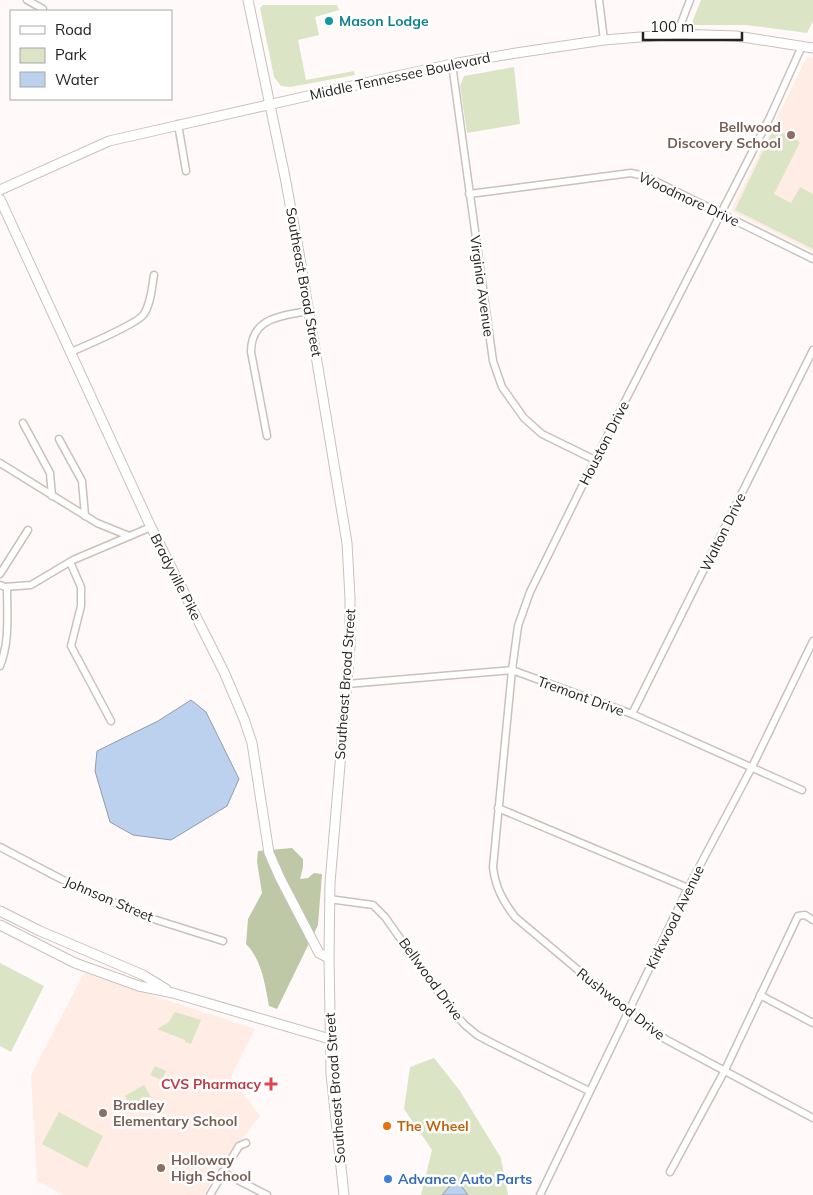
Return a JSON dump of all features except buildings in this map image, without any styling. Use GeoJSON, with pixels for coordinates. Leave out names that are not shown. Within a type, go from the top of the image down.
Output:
{"type":"FeatureCollection","features":[{"type":"Feature","properties":{"kind":"main road","name":"Southeast Broad Street"},"geometry":{"type":"LineString","coordinates":[[248,0],[286,185],[347,542],[350,646],[329,899],[331,1074],[344,1195]]}},
{"type":"Feature","properties":{"kind":"main road","name":"Middle Tennessee Boulevard"},"geometry":{"type":"LineString","coordinates":[[0,190],[109,140],[452,64],[604,40],[677,34],[736,36],[813,48]]}},
{"type":"Feature","properties":{"kind":"main road","name":"Bradyville Pike"},"geometry":{"type":"LineString","coordinates":[[0,199],[151,527],[224,672],[244,719],[254,752],[269,853],[318,953],[329,958]]}},
{"type":"Feature","properties":{"kind":"main road"},"geometry":{"type":"LineString","coordinates":[[0,911],[143,975],[173,993]]}},
{"type":"Feature","properties":{"kind":"main road"},"geometry":{"type":"LineString","coordinates":[[0,925],[75,963],[139,986],[173,993],[330,1040]]}},
{"type":"Feature","properties":{"kind":"street"},"geometry":{"type":"LineString","coordinates":[[27,0],[44,9]]}},
{"type":"Feature","properties":{"kind":"street"},"geometry":{"type":"LineString","coordinates":[[599,0],[604,40]]}},
{"type":"Feature","properties":{"kind":"street"},"geometry":{"type":"LineString","coordinates":[[677,34],[690,0]]}},
{"type":"Feature","properties":{"kind":"street","name":"Houston Drive"},"geometry":{"type":"LineString","coordinates":[[493,867],[512,670],[518,626],[530,592],[595,460],[770,117],[802,46]]}},
{"type":"Feature","properties":{"kind":"street","name":"Virginia Avenue"},"geometry":{"type":"LineString","coordinates":[[452,64],[493,361],[502,387],[524,418],[542,434],[595,460]]}},
{"type":"Feature","properties":{"kind":"street"},"geometry":{"type":"LineString","coordinates":[[178,124],[186,171]]}},
{"type":"Feature","properties":{"kind":"street","name":"Woodmore Drive"},"geometry":{"type":"LineString","coordinates":[[469,194],[631,173],[645,176],[813,259]]}},
{"type":"Feature","properties":{"kind":"street"},"geometry":{"type":"LineString","coordinates":[[71,352],[121,329],[144,315],[154,275]]}},
{"type":"Feature","properties":{"kind":"street"},"geometry":{"type":"LineString","coordinates":[[267,436],[251,352],[251,342],[263,324],[273,317],[308,310]]}},
{"type":"Feature","properties":{"kind":"street","name":"Walton Drive"},"geometry":{"type":"LineString","coordinates":[[632,714],[813,350]]}},
{"type":"Feature","properties":{"kind":"street"},"geometry":{"type":"LineString","coordinates":[[23,422],[50,473],[52,496]]}},
{"type":"Feature","properties":{"kind":"street"},"geometry":{"type":"LineString","coordinates":[[59,439],[82,481],[85,516]]}},
{"type":"Feature","properties":{"kind":"street"},"geometry":{"type":"LineString","coordinates":[[0,463],[97,523],[129,536]]}},
{"type":"Feature","properties":{"kind":"street"},"geometry":{"type":"LineString","coordinates":[[0,666],[4,657],[7,634],[4,586],[31,585],[70,562],[151,527]]}},
{"type":"Feature","properties":{"kind":"street"},"geometry":{"type":"LineString","coordinates":[[0,574],[28,530]]}},
{"type":"Feature","properties":{"kind":"street"},"geometry":{"type":"LineString","coordinates":[[70,562],[81,587],[80,606],[71,646],[111,721]]}},
{"type":"Feature","properties":{"kind":"street","name":"Kirkwood Avenue"},"geometry":{"type":"LineString","coordinates":[[540,1195],[688,888],[752,767],[813,641]]}},
{"type":"Feature","properties":{"kind":"street","name":"Tremont Drive"},"geometry":{"type":"LineString","coordinates":[[347,684],[512,670],[632,714],[802,790]]}},
{"type":"Feature","properties":{"kind":"street"},"geometry":{"type":"LineString","coordinates":[[498,808],[688,888]]}},
{"type":"Feature","properties":{"kind":"street","name":"Johnson Street"},"geometry":{"type":"LineString","coordinates":[[0,847],[61,879],[148,917],[223,942]]}},
{"type":"Feature","properties":{"kind":"street","name":"Rushwood Drive"},"geometry":{"type":"LineString","coordinates":[[493,867],[494,881],[504,903],[515,917],[628,1012],[665,1039],[813,1118]]}},
{"type":"Feature","properties":{"kind":"street","name":"Bellwood Drive"},"geometry":{"type":"LineString","coordinates":[[329,899],[373,905],[385,917],[450,1009],[477,1035],[589,1091]]}},
{"type":"Feature","properties":{"kind":"street"},"geometry":{"type":"LineString","coordinates":[[670,1172],[725,1070],[798,916],[805,915],[813,920]]}},
{"type":"Feature","properties":{"kind":"street"},"geometry":{"type":"LineString","coordinates":[[760,995],[813,1024]]}},
{"type":"Feature","properties":{"kind":"street"},"geometry":{"type":"LineString","coordinates":[[210,1195],[238,1146],[246,1143]]}},
{"type":"Feature","properties":{"kind":"street"},"geometry":{"type":"LineString","coordinates":[[222,1172],[267,1195]]}},
{"type":"Feature","properties":{"kind":"shaded area","name":"Bellwood Discovery School"},"geometry":{"type":"Polygon","coordinates":[[[807,57],[813,58],[813,252],[731,211],[807,57]]]}},
{"type":"Feature","properties":{"kind":"shaded area"},"geometry":{"type":"Polygon","coordinates":[[[84,973],[255,1029],[231,1077],[260,1116],[218,1169],[204,1195],[64,1195],[37,1181],[31,1075],[84,973]]]}},
{"type":"Feature","properties":{"kind":"green space"},"geometry":{"type":"Polygon","coordinates":[[[701,0],[813,0],[813,21],[807,33],[746,25],[691,25],[701,0]]]}},
{"type":"Feature","properties":{"kind":"green space"},"geometry":{"type":"Polygon","coordinates":[[[263,5],[337,5],[339,10],[315,17],[319,35],[298,40],[306,80],[354,71],[355,75],[290,87],[281,86],[274,77],[260,8],[263,5]]]}},
{"type":"Feature","properties":{"kind":"green space"},"geometry":{"type":"Polygon","coordinates":[[[514,67],[520,124],[467,133],[460,86],[464,76],[514,67]]]}},
{"type":"Feature","properties":{"kind":"green space"},"geometry":{"type":"Polygon","coordinates":[[[774,128],[800,142],[774,194],[791,203],[800,187],[813,194],[813,249],[735,210],[774,128]]]}},
{"type":"Feature","properties":{"kind":"green space"},"geometry":{"type":"Polygon","coordinates":[[[292,848],[303,859],[300,879],[308,878],[314,873],[322,874],[318,925],[277,1009],[269,1006],[259,965],[256,957],[246,944],[248,919],[262,893],[257,862],[258,851],[292,848]]]}},
{"type":"Feature","properties":{"kind":"green space"},"geometry":{"type":"Polygon","coordinates":[[[0,963],[44,986],[11,1052],[0,1046],[0,963]]]}},
{"type":"Feature","properties":{"kind":"green space"},"geometry":{"type":"Polygon","coordinates":[[[175,1012],[201,1020],[191,1044],[157,1029],[169,1022],[175,1012]]]}},
{"type":"Feature","properties":{"kind":"green space"},"geometry":{"type":"Polygon","coordinates":[[[434,1058],[460,1091],[501,1158],[508,1195],[421,1195],[432,1150],[404,1109],[410,1067],[434,1058]]]}},
{"type":"Feature","properties":{"kind":"green space"},"geometry":{"type":"Polygon","coordinates":[[[155,1066],[166,1071],[162,1080],[150,1075],[155,1066]]]}},
{"type":"Feature","properties":{"kind":"green space"},"geometry":{"type":"Polygon","coordinates":[[[144,1085],[151,1097],[132,1108],[125,1096],[144,1085]]]}},
{"type":"Feature","properties":{"kind":"green space"},"geometry":{"type":"Polygon","coordinates":[[[59,1112],[103,1136],[87,1168],[42,1144],[59,1112]]]}},
{"type":"Feature","properties":{"kind":"water"},"geometry":{"type":"Polygon","coordinates":[[[191,700],[206,712],[239,779],[227,806],[171,840],[133,835],[110,822],[95,771],[97,751],[158,721],[191,700]]]}},
{"type":"Feature","properties":{"kind":"water"},"geometry":{"type":"Polygon","coordinates":[[[456,1179],[468,1195],[442,1195],[456,1179]]]}},
{"type":"Feature","properties":{"kind":"place","name":"Mason Lodge"},"geometry":{"type":"Point","coordinates":[329,21]}},
{"type":"Feature","properties":{"kind":"place","name":"Bellwood Discovery School"},"geometry":{"type":"Point","coordinates":[791,135]}},
{"type":"Feature","properties":{"kind":"place","name":"CVS Pharmacy"},"geometry":{"type":"Point","coordinates":[271,1084]}},
{"type":"Feature","properties":{"kind":"place","name":"Bradley Elementary School"},"geometry":{"type":"Point","coordinates":[103,1113]}},
{"type":"Feature","properties":{"kind":"place","name":"The Wheel"},"geometry":{"type":"Point","coordinates":[387,1126]}},
{"type":"Feature","properties":{"kind":"place","name":"Holloway High School"},"geometry":{"type":"Point","coordinates":[161,1168]}},
{"type":"Feature","properties":{"kind":"place","name":"Advance Auto Parts"},"geometry":{"type":"Point","coordinates":[388,1179]}}]}
